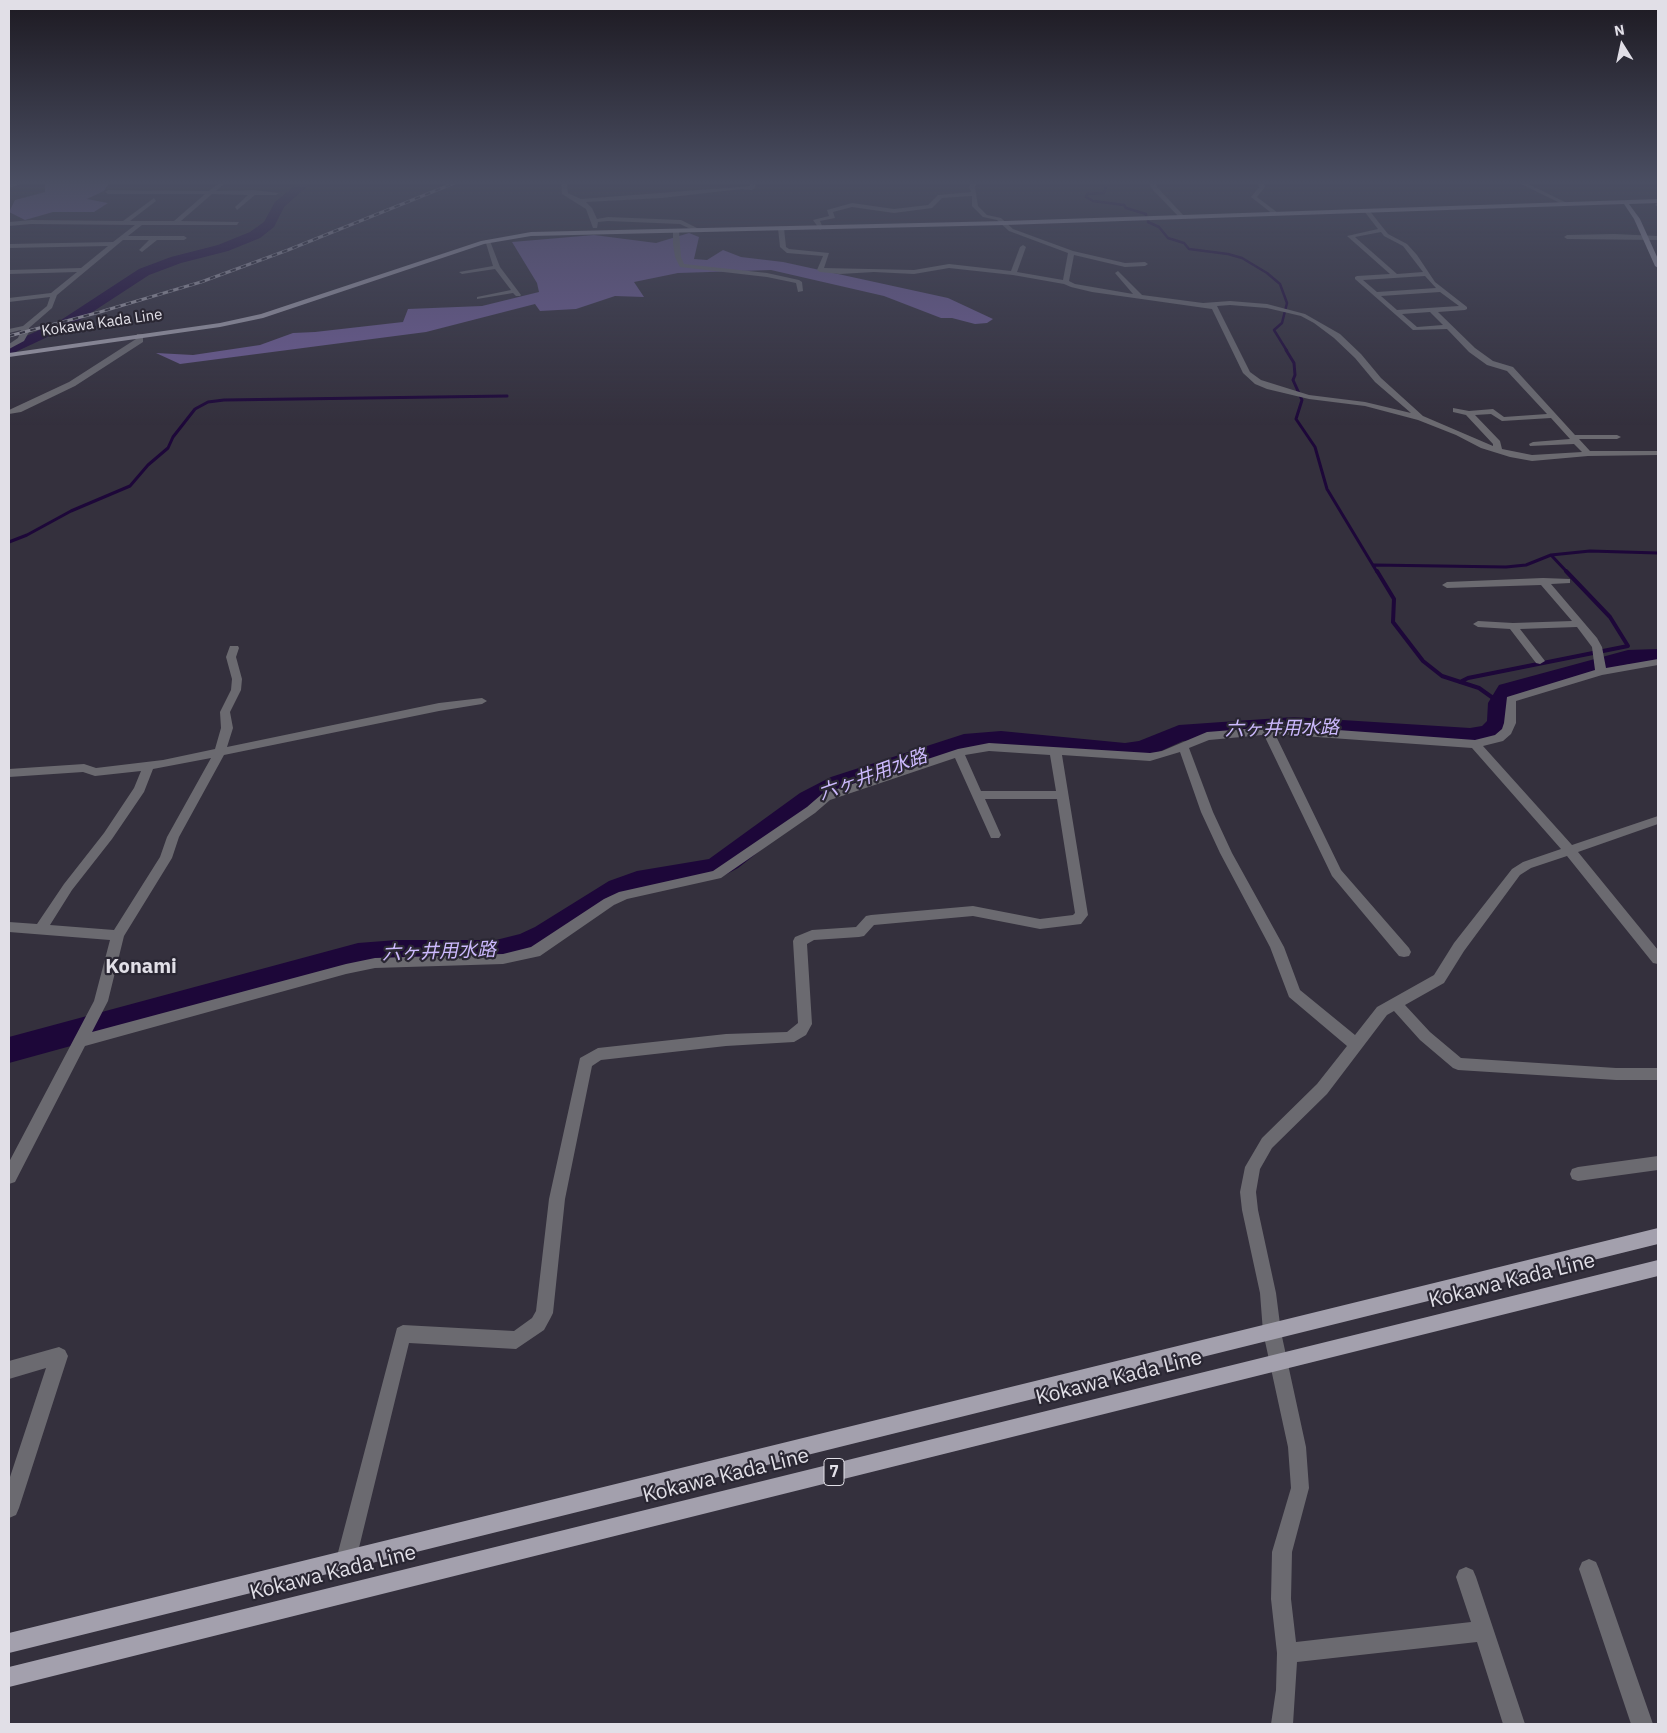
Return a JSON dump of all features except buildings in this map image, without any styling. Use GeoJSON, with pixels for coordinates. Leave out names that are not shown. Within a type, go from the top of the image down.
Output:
{"type":"FeatureCollection","features":[{"type":"Feature","properties":{"kind":"main road","name":"Kokawa Kada Line"},"geometry":{"type":"LineString","coordinates":[[10,351],[220,325],[263,316],[424,263]]}},
{"type":"Feature","properties":{"kind":"main road","name":"Kokawa Kada Line"},"geometry":{"type":"LineString","coordinates":[[9,1643],[1658,1236]]}},
{"type":"Feature","properties":{"kind":"main road","name":"Kokawa Kada Line"},"geometry":{"type":"LineString","coordinates":[[9,1677],[1658,1268]]}},
{"type":"Feature","properties":{"kind":"street"},"geometry":{"type":"LineString","coordinates":[[9,300],[52,295],[92,263]]}},
{"type":"Feature","properties":{"kind":"street"},"geometry":{"type":"LineString","coordinates":[[479,298],[516,293],[495,263]]}},
{"type":"Feature","properties":{"kind":"street"},"geometry":{"type":"LineString","coordinates":[[681,263],[682,266],[767,275],[799,282],[800,292]]}},
{"type":"Feature","properties":{"kind":"street"},"geometry":{"type":"LineString","coordinates":[[823,263],[820,270],[840,272],[874,270],[914,272],[949,266],[1066,282],[1073,286],[1092,290],[1215,307],[1247,373],[1258,382],[1309,397],[1365,404],[1421,418],[1510,455],[1532,458],[1588,454],[1658,453]]}},
{"type":"Feature","properties":{"kind":"street"},"geometry":{"type":"LineString","coordinates":[[1013,274],[1017,263]]}},
{"type":"Feature","properties":{"kind":"street"},"geometry":{"type":"LineString","coordinates":[[1066,282],[1069,263]]}},
{"type":"Feature","properties":{"kind":"street"},"geometry":{"type":"LineString","coordinates":[[1116,263],[1125,265],[1145,264]]}},
{"type":"Feature","properties":{"kind":"street"},"geometry":{"type":"LineString","coordinates":[[1381,263],[1396,276]]}},
{"type":"Feature","properties":{"kind":"street"},"geometry":{"type":"LineString","coordinates":[[1396,312],[1465,308],[1441,290],[1426,274],[1419,263]]}},
{"type":"Feature","properties":{"kind":"street"},"geometry":{"type":"LineString","coordinates":[[462,272],[497,267]]}},
{"type":"Feature","properties":{"kind":"street"},"geometry":{"type":"LineString","coordinates":[[9,272],[83,270]]}},
{"type":"Feature","properties":{"kind":"street"},"geometry":{"type":"LineString","coordinates":[[1118,273],[1139,296]]}},
{"type":"Feature","properties":{"kind":"street"},"geometry":{"type":"LineString","coordinates":[[1426,274],[1357,278],[1415,329],[1450,327]]}},
{"type":"Feature","properties":{"kind":"street"},"geometry":{"type":"LineString","coordinates":[[1375,294],[1441,290]]}},
{"type":"Feature","properties":{"kind":"street"},"geometry":{"type":"LineString","coordinates":[[9,331],[25,327],[50,307],[52,295]]}},
{"type":"Feature","properties":{"kind":"street"},"geometry":{"type":"LineString","coordinates":[[1201,305],[1230,303],[1280,309],[1316,322],[1337,336],[1358,356],[1378,380],[1421,418]]}},
{"type":"Feature","properties":{"kind":"street"},"geometry":{"type":"LineString","coordinates":[[1432,310],[1472,350],[1490,363],[1510,369],[1588,454]]}},
{"type":"Feature","properties":{"kind":"street"},"geometry":{"type":"LineString","coordinates":[[10,351],[21,339],[25,332],[25,327]]}},
{"type":"Feature","properties":{"kind":"street"},"geometry":{"type":"LineString","coordinates":[[9,412],[18,410],[72,384],[140,340],[140,336]]}},
{"type":"Feature","properties":{"kind":"street"},"geometry":{"type":"LineString","coordinates":[[1456,410],[1469,413],[1493,411],[1502,419],[1553,416]]}},
{"type":"Feature","properties":{"kind":"street"},"geometry":{"type":"LineString","coordinates":[[1469,413],[1497,443],[1498,451]]}},
{"type":"Feature","properties":{"kind":"street"},"geometry":{"type":"LineString","coordinates":[[1533,444],[1574,439],[1617,437]]}},
{"type":"Feature","properties":{"kind":"street"},"geometry":{"type":"LineString","coordinates":[[1447,584],[1567,580]]}},
{"type":"Feature","properties":{"kind":"street"},"geometry":{"type":"LineString","coordinates":[[1543,581],[1592,638],[1597,648],[1602,672]]}},
{"type":"Feature","properties":{"kind":"street"},"geometry":{"type":"LineString","coordinates":[[1478,624],[1513,626],[1580,624]]}},
{"type":"Feature","properties":{"kind":"street"},"geometry":{"type":"LineString","coordinates":[[1513,626],[1540,660]]}},
{"type":"Feature","properties":{"kind":"street"},"geometry":{"type":"LineString","coordinates":[[9,1177],[93,1020],[101,1001],[118,935],[166,858],[173,837],[220,752],[227,728],[225,712],[236,690],[237,679],[231,657],[234,648]]}},
{"type":"Feature","properties":{"kind":"street"},"geometry":{"type":"LineString","coordinates":[[83,1038],[346,968],[375,963],[503,960],[535,952],[609,902],[624,895],[718,875],[811,810],[826,797],[958,753],[989,747],[1150,757],[1165,754],[1207,736],[1268,731],[1392,737],[1475,744],[1499,738],[1508,731],[1512,699],[1602,672],[1658,662]]}},
{"type":"Feature","properties":{"kind":"street"},"geometry":{"type":"LineString","coordinates":[[9,773],[84,768],[95,772],[148,766],[439,707],[482,701]]}},
{"type":"Feature","properties":{"kind":"street"},"geometry":{"type":"LineString","coordinates":[[1268,731],[1336,873],[1404,952]]}},
{"type":"Feature","properties":{"kind":"street"},"geometry":{"type":"LineString","coordinates":[[1475,744],[1569,850],[1658,959]]}},
{"type":"Feature","properties":{"kind":"street"},"geometry":{"type":"LineString","coordinates":[[1183,746],[1207,812],[1226,853],[1277,947],[1294,993],[1355,1044]]}},
{"type":"Feature","properties":{"kind":"street"},"geometry":{"type":"LineString","coordinates":[[346,1560],[403,1334],[516,1340],[538,1324],[544,1313],[557,1199],[585,1062],[598,1054],[726,1040],[789,1038],[801,1031],[805,1024],[800,941],[812,935],[859,932],[871,920],[973,911],[1040,924],[1076,920],[1082,915],[1055,750]]}},
{"type":"Feature","properties":{"kind":"street"},"geometry":{"type":"LineString","coordinates":[[958,753],[994,835]]}},
{"type":"Feature","properties":{"kind":"street"},"geometry":{"type":"LineString","coordinates":[[40,930],[68,887],[108,836],[140,789],[148,766]]}},
{"type":"Feature","properties":{"kind":"street"},"geometry":{"type":"LineString","coordinates":[[977,796],[1063,795]]}},
{"type":"Feature","properties":{"kind":"street"},"geometry":{"type":"LineString","coordinates":[[1282,1724],[1286,1690],[1287,1653],[1281,1599],[1282,1552],[1300,1488],[1297,1447],[1272,1332],[1268,1293],[1249,1201],[1248,1192],[1254,1167],[1267,1143],[1322,1089],[1382,1011],[1439,979],[1459,947],[1516,872],[1527,864],[1658,820]]}},
{"type":"Feature","properties":{"kind":"street"},"geometry":{"type":"LineString","coordinates":[[9,927],[118,935]]}},
{"type":"Feature","properties":{"kind":"street"},"geometry":{"type":"LineString","coordinates":[[1395,1003],[1425,1036],[1458,1064],[1553,1071],[1658,1074]]}},
{"type":"Feature","properties":{"kind":"street"},"geometry":{"type":"LineString","coordinates":[[1578,1174],[1658,1163]]}},
{"type":"Feature","properties":{"kind":"street"},"geometry":{"type":"LineString","coordinates":[[9,1370],[59,1356],[9,1508]]}},
{"type":"Feature","properties":{"kind":"street"},"geometry":{"type":"LineString","coordinates":[[1589,1569],[1642,1724]]}},
{"type":"Feature","properties":{"kind":"street"},"geometry":{"type":"LineString","coordinates":[[1466,1577],[1514,1724]]}},
{"type":"Feature","properties":{"kind":"street"},"geometry":{"type":"LineString","coordinates":[[1287,1653],[1484,1631]]}},
{"type":"Feature","properties":{"kind":"shaded area"},"geometry":{"type":"Polygon","coordinates":[[[525,263],[787,263],[948,298],[993,319],[987,323],[975,324],[952,318],[941,318],[884,296],[771,270],[678,273],[634,282],[644,297],[615,296],[576,309],[540,311],[535,304],[426,332],[180,364],[156,353],[193,355],[260,345],[293,333],[403,322],[408,309],[482,306],[539,292],[537,283],[525,263]]]}},
{"type":"Feature","properties":{"kind":"waterway"},"geometry":{"type":"LineString","coordinates":[[9,350],[66,323],[144,272],[168,263]]}},
{"type":"Feature","properties":{"kind":"waterway"},"geometry":{"type":"LineString","coordinates":[[1250,263],[1280,284],[1287,303],[1282,323],[1274,330],[1287,351]]}},
{"type":"Feature","properties":{"kind":"waterway"},"geometry":{"type":"LineString","coordinates":[[1286,350],[1294,363],[1295,375],[1293,380],[1302,400],[1296,419],[1315,447],[1327,489],[1377,572]]}},
{"type":"Feature","properties":{"kind":"waterway"},"geometry":{"type":"LineString","coordinates":[[9,542],[27,535],[71,511],[130,486],[148,465],[168,448],[173,437],[195,409],[208,402],[224,400],[507,396]]}},
{"type":"Feature","properties":{"kind":"waterway"},"geometry":{"type":"LineString","coordinates":[[1551,555],[1590,551],[1658,553]]}},
{"type":"Feature","properties":{"kind":"waterway"},"geometry":{"type":"LineString","coordinates":[[1374,565],[1506,567],[1526,565],[1551,555]]}},
{"type":"Feature","properties":{"kind":"waterway"},"geometry":{"type":"LineString","coordinates":[[1551,555],[1567,572]]}},
{"type":"Feature","properties":{"kind":"waterway"},"geometry":{"type":"LineString","coordinates":[[1377,571],[1394,599],[1393,622],[1423,661],[1442,676],[1460,682]]}},
{"type":"Feature","properties":{"kind":"waterway"},"geometry":{"type":"LineString","coordinates":[[1460,682],[1468,678],[1628,646],[1610,617],[1566,571]]}},
{"type":"Feature","properties":{"kind":"waterway","name":"六ヶ井用水路"},"geometry":{"type":"LineString","coordinates":[[9,1050],[358,955],[397,952],[496,952],[528,943],[545,935],[619,888],[637,881],[715,868],[728,861],[809,799],[840,783],[964,742],[1001,739],[1125,751],[1143,749],[1179,733],[1294,725],[1470,736],[1490,733],[1499,723],[1500,703],[1507,690],[1628,657],[1658,656]]}},
{"type":"Feature","properties":{"kind":"waterway"},"geometry":{"type":"LineString","coordinates":[[1460,682],[1479,688],[1500,703]]}},
{"type":"Feature","properties":{"kind":"railway"},"geometry":{"type":"LineString","coordinates":[[9,336],[100,312],[201,282],[253,263]]}},
{"type":"Feature","properties":{"kind":"district","name":"Konami"},"geometry":{"type":"Point","coordinates":[141,967]}}]}
